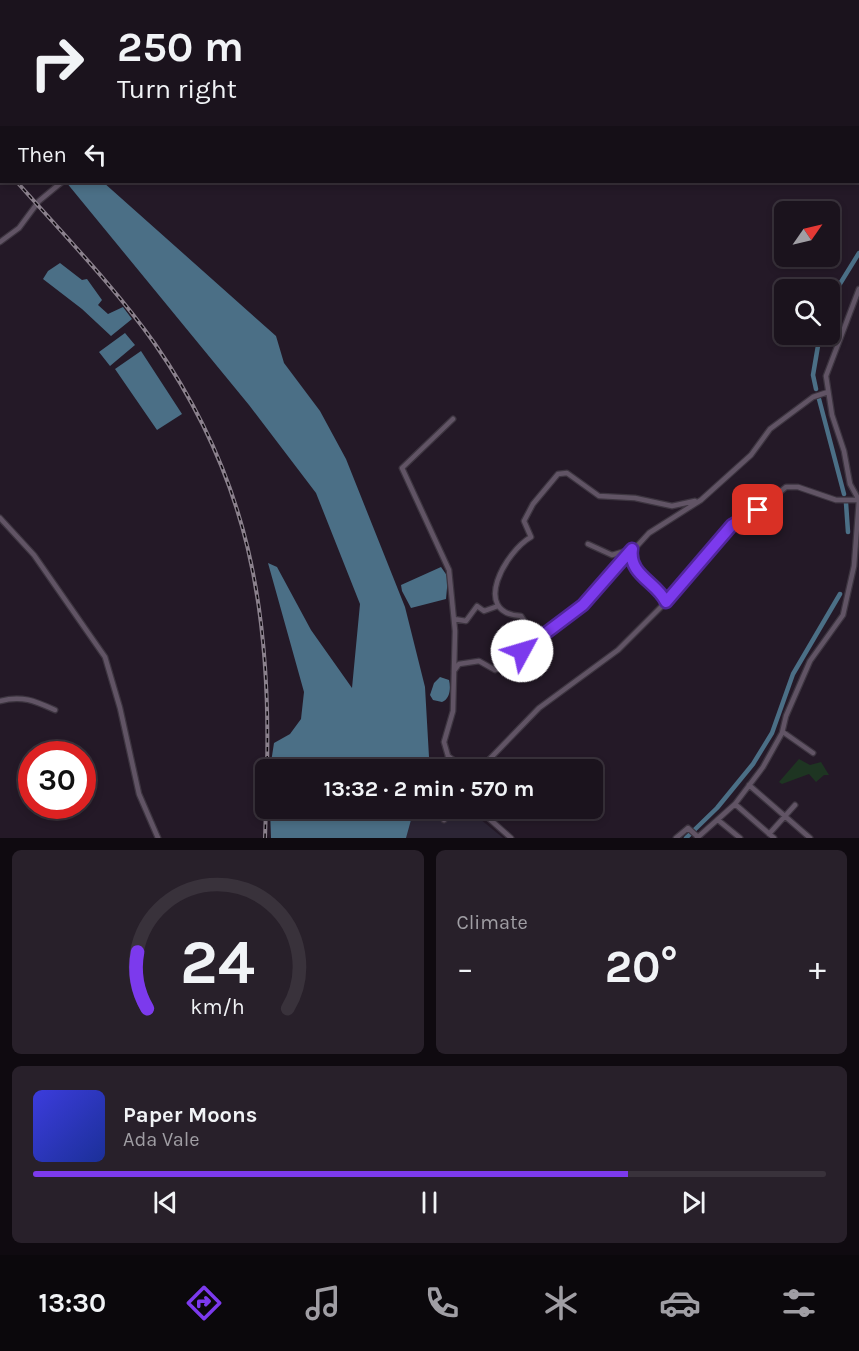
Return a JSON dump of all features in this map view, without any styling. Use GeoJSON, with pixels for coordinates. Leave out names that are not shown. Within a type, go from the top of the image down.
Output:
{"type":"FeatureCollection","features":[{"type":"Feature","properties":{"kind":"street"},"geometry":{"type":"LineString","coordinates":[[0,242],[19,228],[55,185],[60,183]]}},
{"type":"Feature","properties":{"kind":"street"},"geometry":{"type":"LineString","coordinates":[[676,838],[689,829],[697,837],[735,804],[783,732],[786,716],[810,661],[843,615],[854,566],[858,497],[850,484],[844,451],[832,415],[826,376],[859,289]]}},
{"type":"Feature","properties":{"kind":"street"},"geometry":{"type":"LineString","coordinates":[[454,671],[459,664],[479,661],[495,670],[583,605],[649,533],[700,500],[751,455],[770,429],[813,397],[828,392]]}},
{"type":"Feature","properties":{"kind":"street"},"geometry":{"type":"LineString","coordinates":[[448,759],[444,742],[453,711],[454,671],[454,619],[449,570],[402,468],[453,419]]}},
{"type":"Feature","properties":{"kind":"street"},"geometry":{"type":"LineString","coordinates":[[536,639],[521,616],[513,615],[498,606],[494,592],[496,579],[520,545],[531,537],[524,521],[533,504],[558,474],[567,473],[599,496],[635,498],[672,506],[700,500]]}},
{"type":"Feature","properties":{"kind":"street"},"geometry":{"type":"LineString","coordinates":[[489,759],[539,708],[618,650],[666,602],[732,525],[758,510],[786,487],[798,487],[836,500],[858,497]]}},
{"type":"Feature","properties":{"kind":"street"},"geometry":{"type":"LineString","coordinates":[[0,518],[34,555],[105,657],[120,708],[139,794],[158,838]]}},
{"type":"Feature","properties":{"kind":"street"},"geometry":{"type":"LineString","coordinates":[[588,544],[612,555],[632,549]]}},
{"type":"Feature","properties":{"kind":"street"},"geometry":{"type":"LineString","coordinates":[[632,549],[631,559],[635,569],[662,592],[666,602]]}},
{"type":"Feature","properties":{"kind":"street"},"geometry":{"type":"LineString","coordinates":[[454,619],[466,621],[477,606],[484,611],[498,606]]}},
{"type":"Feature","properties":{"kind":"street"},"geometry":{"type":"LineString","coordinates":[[0,701],[14,698],[30,699],[55,710]]}},
{"type":"Feature","properties":{"kind":"street"},"geometry":{"type":"LineString","coordinates":[[783,732],[813,753]]}},
{"type":"Feature","properties":{"kind":"street"},"geometry":{"type":"LineString","coordinates":[[448,756],[452,759]]}},
{"type":"Feature","properties":{"kind":"street"},"geometry":{"type":"LineString","coordinates":[[749,785],[810,838]]}},
{"type":"Feature","properties":{"kind":"street"},"geometry":{"type":"LineString","coordinates":[[735,804],[774,838]]}},
{"type":"Feature","properties":{"kind":"street"},"geometry":{"type":"LineString","coordinates":[[769,834],[795,805]]}},
{"type":"Feature","properties":{"kind":"street"},"geometry":{"type":"LineString","coordinates":[[490,819],[512,838]]}},
{"type":"Feature","properties":{"kind":"street"},"geometry":{"type":"LineString","coordinates":[[718,820],[739,838]]}},
{"type":"Feature","properties":{"kind":"shaded area"},"geometry":{"type":"Polygon","coordinates":[[[409,819],[480,819],[503,838],[401,838],[409,819]]]}},
{"type":"Feature","properties":{"kind":"green space"},"geometry":{"type":"Polygon","coordinates":[[[799,759],[810,765],[821,762],[829,775],[824,775],[816,782],[809,774],[782,784],[779,782],[799,759]]]}},
{"type":"Feature","properties":{"kind":"water"},"geometry":{"type":"Polygon","coordinates":[[[67,183],[104,183],[276,336],[284,363],[320,411],[346,459],[405,607],[425,687],[428,759],[272,759],[274,743],[290,734],[301,719],[304,692],[268,563],[277,567],[311,630],[352,688],[360,604],[316,493],[249,405],[67,183]]]}},
{"type":"Feature","properties":{"kind":"water"},"geometry":{"type":"Polygon","coordinates":[[[60,263],[82,280],[87,279],[102,300],[98,305],[108,314],[123,307],[132,319],[111,336],[82,309],[43,279],[48,271],[60,263]]]}},
{"type":"Feature","properties":{"kind":"water"},"geometry":{"type":"Polygon","coordinates":[[[125,333],[135,345],[110,366],[99,352],[125,333]]]}},
{"type":"Feature","properties":{"kind":"water"},"geometry":{"type":"Polygon","coordinates":[[[141,351],[182,414],[157,430],[115,369],[141,351]]]}},
{"type":"Feature","properties":{"kind":"water"},"geometry":{"type":"Polygon","coordinates":[[[441,567],[448,577],[446,599],[411,608],[401,585],[441,567]]]}},
{"type":"Feature","properties":{"kind":"water"},"geometry":{"type":"Polygon","coordinates":[[[440,677],[449,680],[450,686],[448,696],[442,702],[433,700],[430,695],[434,683],[440,677]]]}},
{"type":"Feature","properties":{"kind":"water"},"geometry":{"type":"Polygon","coordinates":[[[270,819],[411,819],[406,838],[271,838],[270,819]]]}},
{"type":"Feature","properties":{"kind":"waterway"},"geometry":{"type":"LineString","coordinates":[[840,284],[859,253]]}},
{"type":"Feature","properties":{"kind":"waterway"},"geometry":{"type":"LineString","coordinates":[[816,389],[813,375],[818,345]]}},
{"type":"Feature","properties":{"kind":"waterway"},"geometry":{"type":"LineString","coordinates":[[819,399],[844,494]]}},
{"type":"Feature","properties":{"kind":"waterway"},"geometry":{"type":"LineString","coordinates":[[846,503],[848,532]]}},
{"type":"Feature","properties":{"kind":"waterway"},"geometry":{"type":"LineString","coordinates":[[686,838],[717,808],[753,764],[772,733],[793,674],[840,594]]}},
{"type":"Feature","properties":{"kind":"railway"},"geometry":{"type":"LineString","coordinates":[[18,183],[123,302],[155,344],[187,394],[212,444],[232,495],[247,547],[258,600],[264,654],[267,759]]}},
{"type":"Feature","properties":{"kind":"railway"},"geometry":{"type":"LineString","coordinates":[[265,838],[266,819]]}},
{"type":"Feature","properties":{"kind":"route"},"geometry":{"type":"LineString","coordinates":[[522,651],[583,605],[632,549],[631,559],[635,569],[662,592],[666,602],[732,525],[758,510]]}}]}
